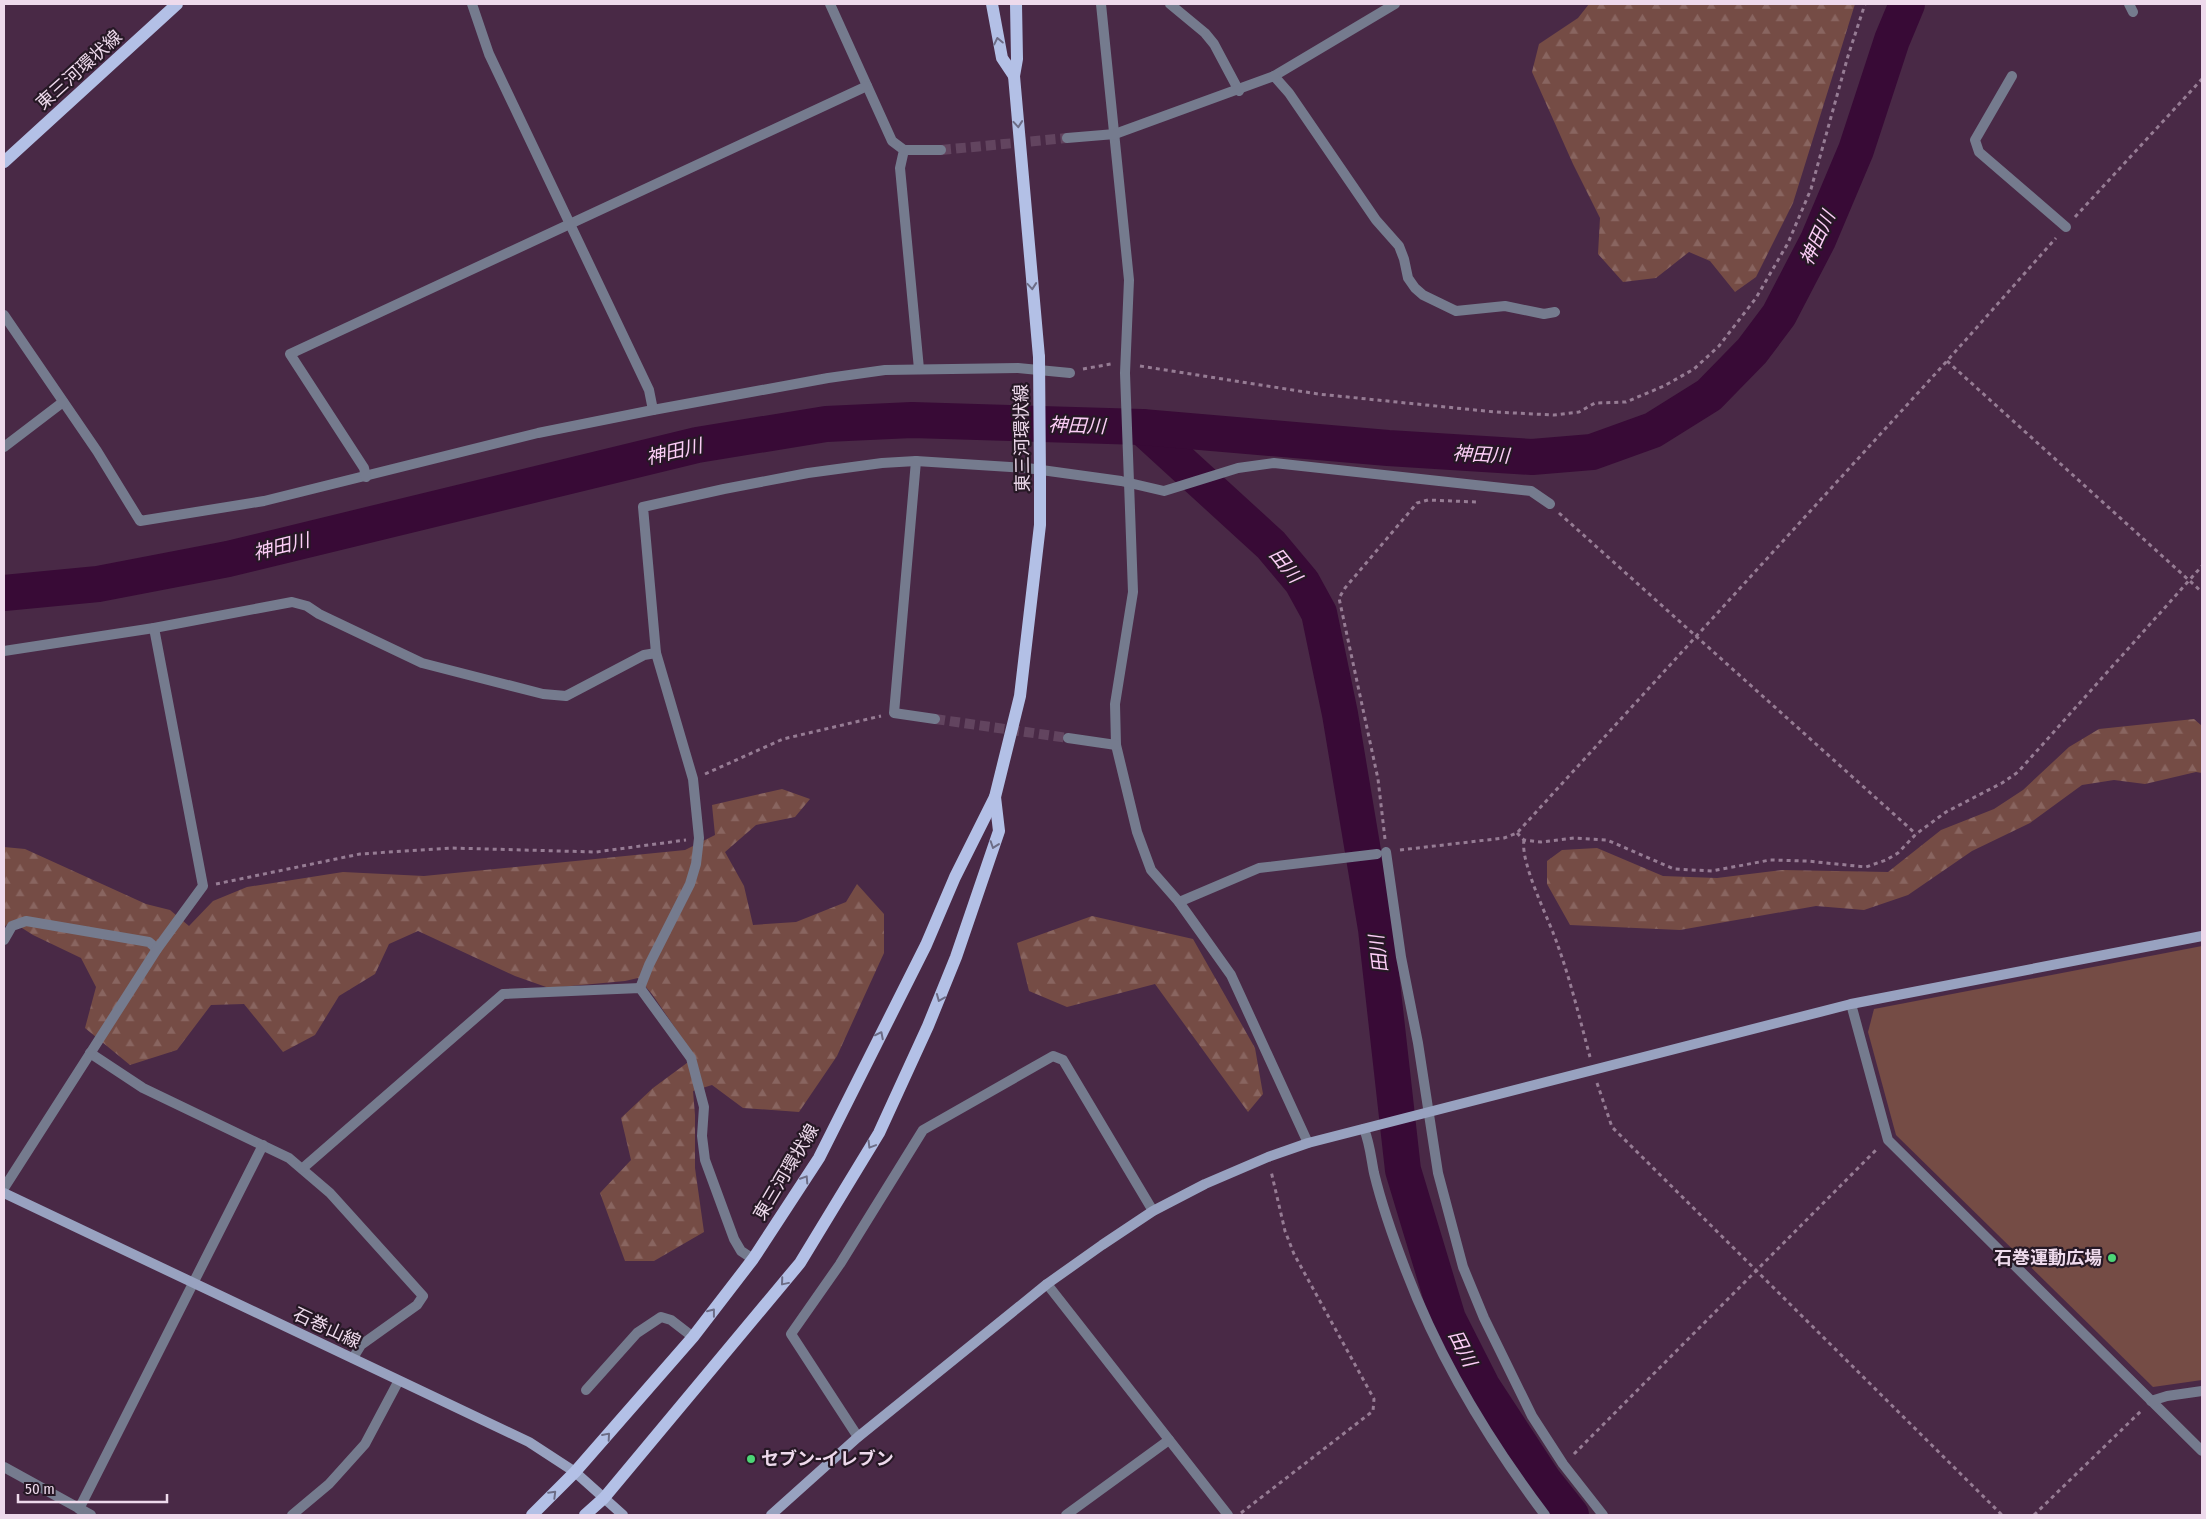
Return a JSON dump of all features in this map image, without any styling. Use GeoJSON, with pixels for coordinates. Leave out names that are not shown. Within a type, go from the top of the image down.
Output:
{"type":"FeatureCollection","features":[{"type":"Feature","properties":{"kind":"main road","name":"東三河環状線"},"geometry":{"type":"LineString","coordinates":[[4,162],[177,4]]}},
{"type":"Feature","properties":{"kind":"main road","name":"東三河環状線"},"geometry":{"type":"LineString","coordinates":[[992,4],[1002,58],[1014,76]]}},
{"type":"Feature","properties":{"kind":"main road","name":"東三河環状線"},"geometry":{"type":"LineString","coordinates":[[532,1515],[575,1472],[693,1337],[753,1259],[819,1158],[926,945],[955,877],[995,797],[1020,696],[1040,525],[1039,357],[1014,76],[1017,59],[1016,4]]}},
{"type":"Feature","properties":{"kind":"main road","name":"東三河環状線"},"geometry":{"type":"LineString","coordinates":[[585,1515],[604,1498],[800,1263],[879,1133],[928,1026],[959,948],[999,830],[995,797]]}},
{"type":"Feature","properties":{"kind":"street"},"geometry":{"type":"LineString","coordinates":[[472,4],[488,54],[649,390],[654,410]]}},
{"type":"Feature","properties":{"kind":"street"},"geometry":{"type":"LineString","coordinates":[[830,4],[892,141],[904,150],[941,150]]}},
{"type":"Feature","properties":{"kind":"street"},"geometry":{"type":"LineString","coordinates":[[1100,4],[1129,280],[1125,373],[1133,592],[1115,704],[1116,745],[1137,832],[1150,870],[1179,902],[1230,975],[1308,1143]]}},
{"type":"Feature","properties":{"kind":"street"},"geometry":{"type":"LineString","coordinates":[[1170,4],[1205,33],[1214,44],[1238,90]]}},
{"type":"Feature","properties":{"kind":"street"},"geometry":{"type":"LineString","coordinates":[[1067,138],[1115,134],[1274,76],[1395,4]]}},
{"type":"Feature","properties":{"kind":"street"},"geometry":{"type":"LineString","coordinates":[[1274,76],[1289,93],[1376,220],[1399,246],[1408,278],[1423,295],[1456,311],[1505,306],[1544,314],[1555,312]]}},
{"type":"Feature","properties":{"kind":"street"},"geometry":{"type":"LineString","coordinates":[[2012,76],[1975,140],[1979,152],[2066,227]]}},
{"type":"Feature","properties":{"kind":"street"},"geometry":{"type":"LineString","coordinates":[[366,477],[364,468],[290,354],[867,86]]}},
{"type":"Feature","properties":{"kind":"street"},"geometry":{"type":"LineString","coordinates":[[904,150],[900,168],[920,369]]}},
{"type":"Feature","properties":{"kind":"street"},"geometry":{"type":"LineString","coordinates":[[4,315],[97,451],[140,521],[264,501],[538,434],[654,410],[828,378],[885,370],[920,369],[1018,368],[1070,372]]}},
{"type":"Feature","properties":{"kind":"street"},"geometry":{"type":"LineString","coordinates":[[4,447],[64,402]]}},
{"type":"Feature","properties":{"kind":"street"},"geometry":{"type":"LineString","coordinates":[[916,461],[894,713],[935,719]]}},
{"type":"Feature","properties":{"kind":"street"},"geometry":{"type":"LineString","coordinates":[[640,988],[649,965],[690,884],[696,864],[699,838],[693,779],[656,653],[644,507],[808,473],[882,463],[916,461],[1027,468],[1129,483],[1164,491],[1218,473],[1274,463],[1531,491],[1550,504]]}},
{"type":"Feature","properties":{"kind":"street"},"geometry":{"type":"LineString","coordinates":[[4,651],[154,628],[292,602],[308,606],[319,614],[422,663],[543,694],[566,696],[644,655],[656,653]]}},
{"type":"Feature","properties":{"kind":"street"},"geometry":{"type":"LineString","coordinates":[[4,1188],[157,949],[203,886],[154,628]]}},
{"type":"Feature","properties":{"kind":"street"},"geometry":{"type":"LineString","coordinates":[[1068,738],[1116,745]]}},
{"type":"Feature","properties":{"kind":"street"},"geometry":{"type":"LineString","coordinates":[[1179,902],[1259,868],[1382,853],[1429,1112],[1438,1173],[1462,1267],[1484,1318],[1532,1416],[1563,1464],[1603,1515]]}},
{"type":"Feature","properties":{"kind":"street"},"geometry":{"type":"LineString","coordinates":[[4,940],[12,926],[26,921],[149,942],[157,949]]}},
{"type":"Feature","properties":{"kind":"street"},"geometry":{"type":"LineString","coordinates":[[771,1515],[858,1437],[1046,1284],[1153,1211],[1205,1184],[1268,1157],[1308,1143],[1851,1004],[2202,936]]}},
{"type":"Feature","properties":{"kind":"street"},"geometry":{"type":"LineString","coordinates":[[640,988],[691,1058],[704,1107],[702,1136],[705,1160],[734,1239],[742,1251],[753,1259]]}},
{"type":"Feature","properties":{"kind":"street"},"geometry":{"type":"LineString","coordinates":[[303,1168],[503,994],[640,988]]}},
{"type":"Feature","properties":{"kind":"street"},"geometry":{"type":"LineString","coordinates":[[1851,1004],[1888,1140],[2202,1451]]}},
{"type":"Feature","properties":{"kind":"street"},"geometry":{"type":"LineString","coordinates":[[90,1053],[143,1088],[289,1158],[303,1168],[330,1193],[423,1296],[417,1305],[361,1345],[353,1358]]}},
{"type":"Feature","properties":{"kind":"street"},"geometry":{"type":"LineString","coordinates":[[858,1437],[791,1334],[840,1264],[923,1130],[1053,1056],[1064,1060],[1153,1211]]}},
{"type":"Feature","properties":{"kind":"street"},"geometry":{"type":"LineString","coordinates":[[1364,1129],[1370,1142],[1376,1181],[1406,1272],[1446,1359],[1481,1421],[1545,1515]]}},
{"type":"Feature","properties":{"kind":"street"},"geometry":{"type":"LineString","coordinates":[[79,1508],[263,1146]]}},
{"type":"Feature","properties":{"kind":"street","name":"石巻山線"},"geometry":{"type":"LineString","coordinates":[[4,1193],[353,1358],[398,1382],[528,1442],[575,1472],[623,1515]]}},
{"type":"Feature","properties":{"kind":"street"},"geometry":{"type":"LineString","coordinates":[[1046,1284],[1228,1515]]}},
{"type":"Feature","properties":{"kind":"street"},"geometry":{"type":"LineString","coordinates":[[586,1390],[637,1334],[661,1317],[671,1320],[693,1337]]}},
{"type":"Feature","properties":{"kind":"street"},"geometry":{"type":"LineString","coordinates":[[292,1515],[329,1484],[364,1444],[398,1382]]}},
{"type":"Feature","properties":{"kind":"street"},"geometry":{"type":"LineString","coordinates":[[2151,1401],[2167,1396],[2202,1391]]}},
{"type":"Feature","properties":{"kind":"street"},"geometry":{"type":"LineString","coordinates":[[1066,1515],[1169,1440]]}},
{"type":"Feature","properties":{"kind":"street"},"geometry":{"type":"LineString","coordinates":[[4,1467],[91,1515]]}},
{"type":"Feature","properties":{"kind":"path"},"geometry":{"type":"LineString","coordinates":[[1484,502],[1428,500],[1417,502],[1345,588],[1339,598],[1378,779],[1382,853],[1504,838],[1516,834],[2202,79]]}},
{"type":"Feature","properties":{"kind":"path"},"geometry":{"type":"LineString","coordinates":[[1947,361],[2202,592]]}},
{"type":"Feature","properties":{"kind":"path"},"geometry":{"type":"LineString","coordinates":[[1550,504],[1916,834]]}},
{"type":"Feature","properties":{"kind":"path"},"geometry":{"type":"LineString","coordinates":[[1516,834],[1524,840],[1541,842],[1574,838],[1607,840],[1674,869],[1712,871],[1770,860],[1807,861],[1866,867],[1886,860],[1898,853],[1916,834],[1946,812],[2002,783],[2018,772],[2202,566]]}},
{"type":"Feature","properties":{"kind":"path"},"geometry":{"type":"LineString","coordinates":[[693,779],[783,739],[894,713]]}},
{"type":"Feature","properties":{"kind":"path"},"geometry":{"type":"LineString","coordinates":[[203,886],[360,854],[451,848],[596,852],[699,838]]}},
{"type":"Feature","properties":{"kind":"path"},"geometry":{"type":"LineString","coordinates":[[1524,840],[1523,846],[1528,868],[1559,947],[1598,1088],[1612,1127],[2002,1515]]}},
{"type":"Feature","properties":{"kind":"path"},"geometry":{"type":"LineString","coordinates":[[1563,1464],[1888,1140]]}},
{"type":"Feature","properties":{"kind":"path"},"geometry":{"type":"LineString","coordinates":[[1238,1515],[1373,1411],[1374,1399],[1294,1254],[1284,1231],[1268,1157]]}},
{"type":"Feature","properties":{"kind":"path"},"geometry":{"type":"LineString","coordinates":[[2034,1515],[2151,1401]]}},
{"type":"Feature","properties":{"kind":"green space"},"geometry":{"type":"Polygon","coordinates":[[[1589,4],[1855,4],[1793,203],[1756,277],[1735,292],[1710,261],[1689,252],[1656,278],[1623,282],[1598,254],[1600,218],[1573,164],[1532,72],[1539,44],[1578,18],[1589,4]]]}},
{"type":"Feature","properties":{"kind":"green space"},"geometry":{"type":"Polygon","coordinates":[[[2194,719],[2202,726],[2202,773],[2196,772],[2145,784],[2114,780],[2082,785],[2030,823],[1972,851],[1908,895],[1864,910],[1816,906],[1680,930],[1570,925],[1547,884],[1547,861],[1562,850],[1597,848],[1663,876],[1717,878],[1782,870],[1888,872],[1941,830],[1994,809],[2023,790],[2069,747],[2099,729],[2194,719]]]}},
{"type":"Feature","properties":{"kind":"green space"},"geometry":{"type":"Polygon","coordinates":[[[782,789],[810,799],[795,817],[756,825],[725,852],[744,886],[753,925],[796,922],[846,902],[857,884],[884,914],[884,953],[837,1056],[799,1112],[743,1108],[712,1085],[693,1091],[695,1168],[704,1232],[654,1261],[625,1261],[600,1193],[631,1160],[621,1118],[653,1088],[695,1057],[652,994],[638,978],[625,981],[549,988],[515,976],[418,931],[389,944],[375,974],[339,996],[315,1035],[283,1052],[244,1004],[211,1005],[177,1050],[130,1065],[85,1028],[96,987],[81,958],[33,935],[11,921],[4,927],[4,847],[25,849],[146,904],[170,910],[189,926],[213,901],[247,887],[343,872],[424,876],[685,850],[715,835],[712,805],[782,789]]]}},
{"type":"Feature","properties":{"kind":"green space"},"geometry":{"type":"Polygon","coordinates":[[[1092,916],[1193,939],[1255,1048],[1263,1094],[1248,1112],[1155,984],[1067,1007],[1029,991],[1017,943],[1092,916]]]}},
{"type":"Feature","properties":{"kind":"green space","name":"石巻運動広場"},"geometry":{"type":"Polygon","coordinates":[[[2202,946],[2202,1380],[2153,1387],[1896,1135],[1868,1032],[1874,1009],[2202,946]]]}},
{"type":"Feature","properties":{"kind":"waterway","name":"神田川"},"geometry":{"type":"LineString","coordinates":[[4,593],[98,584],[228,559],[697,445],[826,424],[912,420],[1142,427],[1388,448],[1532,457],[1592,452],[1653,430],[1709,395],[1752,351],[1779,315],[1818,240],[1856,150],[1892,40],[1907,4]]}},
{"type":"Feature","properties":{"kind":"waterway","name":"田川"},"geometry":{"type":"LineString","coordinates":[[1142,427],[1271,545],[1302,582],[1319,613],[1340,714],[1376,929],[1403,1170],[1448,1319],[1482,1386],[1544,1481],[1571,1515]]}},
{"type":"Feature","properties":{"kind":"tunnel"},"geometry":{"type":"LineString","coordinates":[[941,150],[1067,138]]}},
{"type":"Feature","properties":{"kind":"tunnel"},"geometry":{"type":"LineString","coordinates":[[935,719],[1068,738]]}},
{"type":"Feature","properties":{"kind":"place","name":"石巻運動広場"},"geometry":{"type":"Point","coordinates":[2112,1258]}},
{"type":"Feature","properties":{"kind":"place","name":"セブン-イレブン"},"geometry":{"type":"Point","coordinates":[751,1459]}}]}
